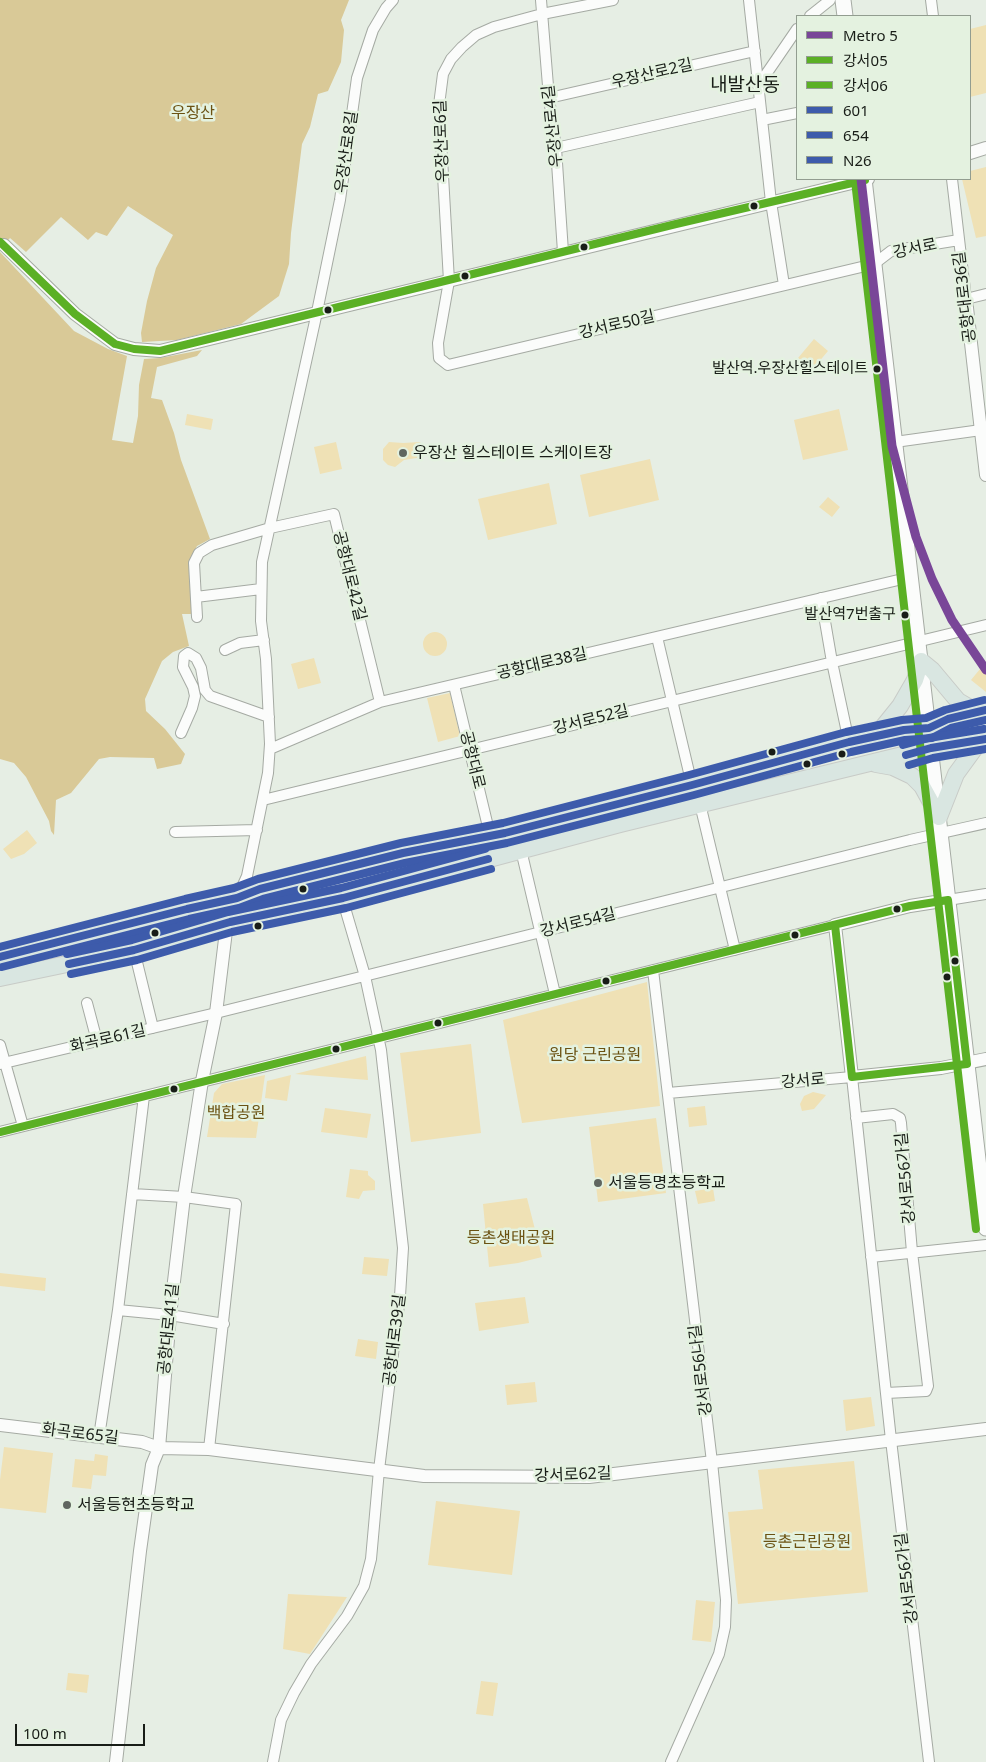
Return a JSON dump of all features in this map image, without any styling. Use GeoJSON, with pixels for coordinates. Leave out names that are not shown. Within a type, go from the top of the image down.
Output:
{"type":"FeatureCollection","features":[{"type":"Feature","properties":{"kind":"main road"},"geometry":{"type":"LineString","coordinates":[[843,0],[845,15]]}},
{"type":"Feature","properties":{"kind":"main road","name":"강서로"},"geometry":{"type":"LineString","coordinates":[[866,180],[874,264],[986,1228]]}},
{"type":"Feature","properties":{"kind":"main road"},"geometry":{"type":"LineString","coordinates":[[875,736],[900,706],[915,680],[921,661],[932,670],[958,702],[981,711]]}},
{"type":"Feature","properties":{"kind":"main road"},"geometry":{"type":"LineString","coordinates":[[0,957],[237,898],[260,889],[355,865],[505,833],[692,786],[848,742],[904,730],[929,728],[948,719],[981,711]]}},
{"type":"Feature","properties":{"kind":"main road"},"geometry":{"type":"LineString","coordinates":[[0,978],[134,950],[230,922],[343,898],[700,804],[931,748],[983,740]]}},
{"type":"Feature","properties":{"kind":"main road"},"geometry":{"type":"LineString","coordinates":[[940,825],[956,774],[983,740]]}},
{"type":"Feature","properties":{"kind":"main road"},"geometry":{"type":"LineString","coordinates":[[870,763],[893,767],[912,776],[922,786],[940,825]]}},
{"type":"Feature","properties":{"kind":"street","name":"우장산로8길"},"geometry":{"type":"LineString","coordinates":[[317,312],[340,200],[357,78],[372,30],[393,0]]}},
{"type":"Feature","properties":{"kind":"street","name":"우장산로4길"},"geometry":{"type":"LineString","coordinates":[[541,0],[549,98],[556,148],[563,252]]}},
{"type":"Feature","properties":{"kind":"street","name":"우장산로6길"},"geometry":{"type":"LineString","coordinates":[[449,281],[439,105],[443,74],[450,59],[476,35],[494,27],[542,14],[613,0]]}},
{"type":"Feature","properties":{"kind":"street"},"geometry":{"type":"LineString","coordinates":[[749,0],[771,202],[784,285]]}},
{"type":"Feature","properties":{"kind":"street"},"geometry":{"type":"LineString","coordinates":[[811,15],[830,0]]}},
{"type":"Feature","properties":{"kind":"street"},"geometry":{"type":"LineString","coordinates":[[931,0],[933,15]]}},
{"type":"Feature","properties":{"kind":"street"},"geometry":{"type":"LineString","coordinates":[[758,86],[796,30]]}},
{"type":"Feature","properties":{"kind":"street","name":"우장산로2길"},"geometry":{"type":"LineString","coordinates":[[549,98],[755,51]]}},
{"type":"Feature","properties":{"kind":"street"},"geometry":{"type":"LineString","coordinates":[[556,148],[760,102]]}},
{"type":"Feature","properties":{"kind":"street"},"geometry":{"type":"LineString","coordinates":[[762,120],[796,113]]}},
{"type":"Feature","properties":{"kind":"street"},"geometry":{"type":"LineString","coordinates":[[971,153],[986,148]]}},
{"type":"Feature","properties":{"kind":"street"},"geometry":{"type":"LineString","coordinates":[[4,245],[75,314],[114,344],[160,351],[862,180]]}},
{"type":"Feature","properties":{"kind":"street","name":"공항대로36길"},"geometry":{"type":"LineString","coordinates":[[952,180],[986,475]]}},
{"type":"Feature","properties":{"kind":"street","name":"강서로"},"geometry":{"type":"LineString","coordinates":[[874,264],[891,251],[959,240]]}},
{"type":"Feature","properties":{"kind":"street","name":"강서로50길"},"geometry":{"type":"LineString","coordinates":[[449,281],[438,343],[439,358],[448,365],[874,264]]}},
{"type":"Feature","properties":{"kind":"street"},"geometry":{"type":"LineString","coordinates":[[966,299],[986,294]]}},
{"type":"Feature","properties":{"kind":"street"},"geometry":{"type":"LineString","coordinates":[[237,898],[246,876],[257,830],[268,773],[270,749],[266,659],[261,621],[260,589],[262,562],[317,312]]}},
{"type":"Feature","properties":{"kind":"street"},"geometry":{"type":"LineString","coordinates":[[895,442],[981,430]]}},
{"type":"Feature","properties":{"kind":"street","name":"공항대로42길"},"geometry":{"type":"LineString","coordinates":[[197,617],[194,563],[199,553],[212,545],[270,528],[334,514],[380,702]]}},
{"type":"Feature","properties":{"kind":"street","name":"공항대로38길"},"geometry":{"type":"LineString","coordinates":[[270,749],[380,702],[911,577]]}},
{"type":"Feature","properties":{"kind":"street"},"geometry":{"type":"LineString","coordinates":[[196,597],[260,589]]}},
{"type":"Feature","properties":{"kind":"street"},"geometry":{"type":"LineString","coordinates":[[821,598],[848,742]]}},
{"type":"Feature","properties":{"kind":"street"},"geometry":{"type":"LineString","coordinates":[[918,640],[986,625]]}},
{"type":"Feature","properties":{"kind":"street"},"geometry":{"type":"LineString","coordinates":[[657,637],[692,786]]}},
{"type":"Feature","properties":{"kind":"street"},"geometry":{"type":"LineString","coordinates":[[225,650],[240,643],[264,640]]}},
{"type":"Feature","properties":{"kind":"street","name":"강서로52길"},"geometry":{"type":"LineString","coordinates":[[263,800],[918,640]]}},
{"type":"Feature","properties":{"kind":"street"},"geometry":{"type":"LineString","coordinates":[[182,733],[195,696],[193,687],[183,667],[184,656],[188,654],[196,658],[201,668],[205,690],[210,696],[269,717]]}},
{"type":"Feature","properties":{"kind":"street","name":"공항대로"},"geometry":{"type":"LineString","coordinates":[[454,685],[490,835]]}},
{"type":"Feature","properties":{"kind":"street"},"geometry":{"type":"LineString","coordinates":[[700,804],[734,950]]}},
{"type":"Feature","properties":{"kind":"street"},"geometry":{"type":"LineString","coordinates":[[940,825],[986,823]]}},
{"type":"Feature","properties":{"kind":"street","name":"강서로54길"},"geometry":{"type":"LineString","coordinates":[[216,1013],[720,887],[940,825]]}},
{"type":"Feature","properties":{"kind":"street"},"geometry":{"type":"LineString","coordinates":[[175,832],[257,830]]}},
{"type":"Feature","properties":{"kind":"street"},"geometry":{"type":"LineString","coordinates":[[520,850],[555,994]]}},
{"type":"Feature","properties":{"kind":"street"},"geometry":{"type":"LineString","coordinates":[[0,1132],[910,906],[986,894]]}},
{"type":"Feature","properties":{"kind":"street","name":"공항대로41길"},"geometry":{"type":"LineString","coordinates":[[116,1762],[141,1543],[152,1465],[159,1448],[170,1315],[184,1197],[202,1081],[216,1013],[226,931],[237,898]]}},
{"type":"Feature","properties":{"kind":"street","name":"공항대로39길"},"geometry":{"type":"LineString","coordinates":[[273,1762],[281,1720],[294,1693],[311,1664],[346,1616],[364,1586],[371,1559],[404,1248],[382,1050],[365,976],[343,898]]}},
{"type":"Feature","properties":{"kind":"street","name":"강서로56가길"},"geometry":{"type":"LineString","coordinates":[[835,925],[886,1393],[929,1762]]}},
{"type":"Feature","properties":{"kind":"street"},"geometry":{"type":"LineString","coordinates":[[134,950],[153,1028]]}},
{"type":"Feature","properties":{"kind":"street","name":"강서로56나길"},"geometry":{"type":"LineString","coordinates":[[653,970],[724,1577],[725,1627],[718,1654],[671,1762]]}},
{"type":"Feature","properties":{"kind":"street"},"geometry":{"type":"LineString","coordinates":[[88,1003],[97,1042]]}},
{"type":"Feature","properties":{"kind":"street","name":"화곡로61길"},"geometry":{"type":"LineString","coordinates":[[3,1064],[216,1013]]}},
{"type":"Feature","properties":{"kind":"street"},"geometry":{"type":"LineString","coordinates":[[0,1045],[3,1064],[22,1126]]}},
{"type":"Feature","properties":{"kind":"street"},"geometry":{"type":"LineString","coordinates":[[967,1064],[986,1059]]}},
{"type":"Feature","properties":{"kind":"street","name":"강서로"},"geometry":{"type":"LineString","coordinates":[[668,1094],[967,1064]]}},
{"type":"Feature","properties":{"kind":"street"},"geometry":{"type":"LineString","coordinates":[[99,1437],[118,1310],[144,1096]]}},
{"type":"Feature","properties":{"kind":"street","name":"강서로56가길"},"geometry":{"type":"LineString","coordinates":[[856,1118],[894,1114],[900,1118],[912,1252],[928,1389],[926,1391],[886,1393]]}},
{"type":"Feature","properties":{"kind":"street"},"geometry":{"type":"LineString","coordinates":[[132,1194],[184,1197],[236,1204],[209,1449]]}},
{"type":"Feature","properties":{"kind":"street"},"geometry":{"type":"LineString","coordinates":[[871,1256],[986,1245]]}},
{"type":"Feature","properties":{"kind":"street"},"geometry":{"type":"LineString","coordinates":[[118,1310],[170,1315],[224,1324]]}},
{"type":"Feature","properties":{"kind":"street","name":"화곡로65길"},"geometry":{"type":"LineString","coordinates":[[0,1425],[142,1442],[159,1448]]}},
{"type":"Feature","properties":{"kind":"street","name":"강서로62길"},"geometry":{"type":"LineString","coordinates":[[159,1448],[209,1449],[424,1476],[589,1477],[986,1429]]}},
{"type":"Feature","properties":{"kind":"green space","name":"우장산"},"geometry":{"type":"Polygon","coordinates":[[[0,0],[349,0],[341,20],[344,30],[341,62],[328,91],[318,94],[310,127],[302,144],[289,264],[279,296],[241,324],[177,340],[142,342],[141,333],[147,301],[156,268],[173,235],[128,206],[107,236],[96,232],[88,240],[61,217],[26,252],[10,238],[0,249],[0,0]]]}},
{"type":"Feature","properties":{"kind":"green space"},"geometry":{"type":"Polygon","coordinates":[[[986,25],[986,93],[971,97],[971,29],[986,25]]]}},
{"type":"Feature","properties":{"kind":"green space"},"geometry":{"type":"Polygon","coordinates":[[[986,167],[986,236],[976,238],[962,180],[971,180],[971,171],[986,167]]]}},
{"type":"Feature","properties":{"kind":"green space"},"geometry":{"type":"Polygon","coordinates":[[[0,252],[74,331],[108,349],[127,356],[112,440],[133,443],[138,416],[139,385],[144,359],[202,350],[197,356],[157,367],[151,398],[162,400],[181,460],[210,539],[197,546],[191,557],[194,614],[182,614],[189,646],[173,652],[162,661],[145,699],[146,711],[165,729],[185,754],[181,764],[157,769],[154,758],[110,757],[99,759],[71,793],[56,800],[54,835],[49,821],[26,777],[14,763],[0,759],[0,252]]]}},
{"type":"Feature","properties":{"kind":"green space"},"geometry":{"type":"Polygon","coordinates":[[[814,339],[828,351],[812,370],[798,358],[814,339]]]}},
{"type":"Feature","properties":{"kind":"green space"},"geometry":{"type":"Polygon","coordinates":[[[839,409],[848,450],[803,460],[794,420],[839,409]]]}},
{"type":"Feature","properties":{"kind":"green space"},"geometry":{"type":"Polygon","coordinates":[[[187,414],[213,419],[211,430],[185,425],[187,414]]]}},
{"type":"Feature","properties":{"kind":"green space"},"geometry":{"type":"Polygon","coordinates":[[[336,442],[342,469],[320,474],[314,447],[336,442]]]}},
{"type":"Feature","properties":{"kind":"green space","name":"우장산 힐스테이트 스케이트장"},"geometry":{"type":"Polygon","coordinates":[[[389,442],[420,442],[425,449],[423,457],[404,460],[395,467],[388,465],[383,460],[383,449],[389,442]]]}},
{"type":"Feature","properties":{"kind":"green space"},"geometry":{"type":"Polygon","coordinates":[[[650,459],[659,500],[589,517],[580,475],[650,459]]]}},
{"type":"Feature","properties":{"kind":"green space"},"geometry":{"type":"Polygon","coordinates":[[[549,483],[557,524],[488,540],[478,499],[549,483]]]}},
{"type":"Feature","properties":{"kind":"green space"},"geometry":{"type":"Polygon","coordinates":[[[828,497],[840,507],[832,517],[819,507],[828,497]]]}},
{"type":"Feature","properties":{"kind":"green space"},"geometry":{"type":"Polygon","coordinates":[[[435,632],[444,635],[447,644],[444,653],[435,656],[426,653],[423,644],[426,635],[435,632]]]}},
{"type":"Feature","properties":{"kind":"green space"},"geometry":{"type":"Polygon","coordinates":[[[314,658],[321,683],[298,689],[291,664],[314,658]]]}},
{"type":"Feature","properties":{"kind":"green space"},"geometry":{"type":"Polygon","coordinates":[[[986,667],[986,692],[971,680],[980,669],[986,667]]]}},
{"type":"Feature","properties":{"kind":"green space"},"geometry":{"type":"Polygon","coordinates":[[[450,693],[460,736],[438,742],[427,698],[450,693]]]}},
{"type":"Feature","properties":{"kind":"green space"},"geometry":{"type":"Polygon","coordinates":[[[27,830],[37,843],[24,854],[11,859],[3,849],[27,830]]]}},
{"type":"Feature","properties":{"kind":"green space","name":"원당 근린공원"},"geometry":{"type":"Polygon","coordinates":[[[647,982],[660,1106],[522,1123],[503,1020],[647,982]]]}},
{"type":"Feature","properties":{"kind":"green space"},"geometry":{"type":"Polygon","coordinates":[[[471,1044],[481,1133],[411,1142],[400,1053],[471,1044]]]}},
{"type":"Feature","properties":{"kind":"green space"},"geometry":{"type":"Polygon","coordinates":[[[366,1056],[368,1080],[295,1074],[366,1056]]]}},
{"type":"Feature","properties":{"kind":"green space","name":"백합공원"},"geometry":{"type":"Polygon","coordinates":[[[265,1075],[256,1138],[207,1137],[214,1093],[222,1084],[265,1075]]]}},
{"type":"Feature","properties":{"kind":"green space"},"geometry":{"type":"Polygon","coordinates":[[[291,1075],[287,1101],[265,1098],[267,1081],[291,1075]]]}},
{"type":"Feature","properties":{"kind":"green space"},"geometry":{"type":"Polygon","coordinates":[[[813,1092],[826,1095],[814,1109],[802,1111],[800,1104],[804,1096],[813,1092]]]}},
{"type":"Feature","properties":{"kind":"green space"},"geometry":{"type":"Polygon","coordinates":[[[705,1106],[707,1125],[689,1127],[687,1108],[705,1106]]]}},
{"type":"Feature","properties":{"kind":"green space"},"geometry":{"type":"Polygon","coordinates":[[[325,1108],[371,1114],[367,1138],[321,1132],[325,1108]]]}},
{"type":"Feature","properties":{"kind":"green space"},"geometry":{"type":"Polygon","coordinates":[[[656,1118],[666,1193],[598,1202],[589,1127],[656,1118]]]}},
{"type":"Feature","properties":{"kind":"green space"},"geometry":{"type":"Polygon","coordinates":[[[350,1169],[368,1171],[368,1175],[375,1181],[375,1190],[363,1191],[359,1199],[346,1197],[350,1169]]]}},
{"type":"Feature","properties":{"kind":"green space"},"geometry":{"type":"Polygon","coordinates":[[[713,1188],[715,1201],[698,1204],[695,1191],[713,1188]]]}},
{"type":"Feature","properties":{"kind":"green space","name":"등촌생태공원"},"geometry":{"type":"Polygon","coordinates":[[[527,1198],[542,1257],[489,1267],[483,1204],[527,1198]]]}},
{"type":"Feature","properties":{"kind":"green space"},"geometry":{"type":"Polygon","coordinates":[[[364,1257],[389,1259],[387,1276],[362,1274],[364,1257]]]}},
{"type":"Feature","properties":{"kind":"green space"},"geometry":{"type":"Polygon","coordinates":[[[0,1273],[46,1278],[45,1291],[0,1286],[0,1273]]]}},
{"type":"Feature","properties":{"kind":"green space"},"geometry":{"type":"Polygon","coordinates":[[[525,1297],[529,1323],[479,1331],[475,1303],[525,1297]]]}},
{"type":"Feature","properties":{"kind":"green space"},"geometry":{"type":"Polygon","coordinates":[[[358,1339],[378,1342],[376,1359],[355,1356],[358,1339]]]}},
{"type":"Feature","properties":{"kind":"green space"},"geometry":{"type":"Polygon","coordinates":[[[535,1382],[537,1402],[507,1405],[505,1385],[535,1382]]]}},
{"type":"Feature","properties":{"kind":"green space"},"geometry":{"type":"Polygon","coordinates":[[[871,1397],[875,1426],[846,1431],[843,1400],[871,1397]]]}},
{"type":"Feature","properties":{"kind":"green space"},"geometry":{"type":"Polygon","coordinates":[[[4,1447],[53,1453],[46,1513],[0,1508],[0,1480],[4,1447]]]}},
{"type":"Feature","properties":{"kind":"green space"},"geometry":{"type":"Polygon","coordinates":[[[95,1454],[108,1456],[106,1476],[93,1475],[91,1489],[72,1487],[75,1459],[94,1461],[95,1454]]]}},
{"type":"Feature","properties":{"kind":"green space","name":"등촌근린공원"},"geometry":{"type":"Polygon","coordinates":[[[854,1461],[868,1592],[738,1604],[728,1512],[763,1509],[758,1470],[854,1461]]]}},
{"type":"Feature","properties":{"kind":"green space"},"geometry":{"type":"Polygon","coordinates":[[[436,1501],[520,1511],[512,1575],[428,1565],[436,1501]]]}},
{"type":"Feature","properties":{"kind":"green space"},"geometry":{"type":"Polygon","coordinates":[[[288,1594],[347,1597],[310,1654],[283,1649],[288,1594]]]}},
{"type":"Feature","properties":{"kind":"green space"},"geometry":{"type":"Polygon","coordinates":[[[696,1600],[715,1602],[711,1642],[692,1640],[696,1600]]]}},
{"type":"Feature","properties":{"kind":"green space"},"geometry":{"type":"Polygon","coordinates":[[[68,1673],[89,1675],[87,1693],[66,1690],[68,1673]]]}},
{"type":"Feature","properties":{"kind":"green space"},"geometry":{"type":"Polygon","coordinates":[[[481,1681],[498,1683],[493,1716],[476,1714],[481,1681]]]}},
{"type":"Feature","properties":{"kind":"metro line","name":"5"},"geometry":{"type":"LineString","coordinates":[[861,180],[892,446],[916,537],[932,579],[952,620],[986,670]]}},
{"type":"Feature","properties":{"kind":"transit line","name":"강서05"},"geometry":{"type":"LineString","coordinates":[[0,242],[75,314],[115,344],[134,349],[160,351],[676,224],[865,180]]}},
{"type":"Feature","properties":{"kind":"transit line","name":"강서06"},"geometry":{"type":"LineString","coordinates":[[855,181],[976,1229]]}},
{"type":"Feature","properties":{"kind":"transit line","name":"N26"},"geometry":{"type":"LineString","coordinates":[[0,947],[234,888],[258,879],[401,843],[503,823],[846,732],[902,720],[926,718],[945,710],[984,700]]}},
{"type":"Feature","properties":{"kind":"transit line","name":"601"},"geometry":{"type":"LineString","coordinates":[[0,957],[237,898],[260,889],[403,853],[505,833],[849,742],[904,730],[929,728],[948,719],[986,710]]}},
{"type":"Feature","properties":{"kind":"transit line","name":"654"},"geometry":{"type":"LineString","coordinates":[[2,967],[239,908],[263,899],[405,863],[507,843],[851,752],[905,740],[932,738],[951,728],[986,720]]}},
{"type":"Feature","properties":{"kind":"transit line","name":"N26"},"geometry":{"type":"LineString","coordinates":[[903,745],[929,738],[984,729]]}},
{"type":"Feature","properties":{"kind":"transit line","name":"601"},"geometry":{"type":"LineString","coordinates":[[906,755],[931,748],[986,739]]}},
{"type":"Feature","properties":{"kind":"transit line","name":"654"},"geometry":{"type":"LineString","coordinates":[[909,765],[933,758],[986,749]]}},
{"type":"Feature","properties":{"kind":"transit line","name":"N26"},"geometry":{"type":"LineString","coordinates":[[67,954],[132,940],[228,912],[341,888],[485,849]]}},
{"type":"Feature","properties":{"kind":"transit line","name":"601"},"geometry":{"type":"LineString","coordinates":[[69,964],[134,950],[230,922],[343,898],[488,859]]}},
{"type":"Feature","properties":{"kind":"transit line","name":"654"},"geometry":{"type":"LineString","coordinates":[[71,974],[137,960],[232,932],[346,908],[491,869]]}},
{"type":"Feature","properties":{"kind":"transit line","name":"강서05"},"geometry":{"type":"LineString","coordinates":[[0,1132],[910,906],[948,900],[967,1064],[852,1077],[835,925]]}},
{"type":"Feature","properties":{"kind":"place","name":"발산역.우장산힐스테이트"},"geometry":{"type":"Point","coordinates":[877,369]}},
{"type":"Feature","properties":{"kind":"place","name":"우장산 힐스테이트 스케이트장"},"geometry":{"type":"Point","coordinates":[403,453]}},
{"type":"Feature","properties":{"kind":"place","name":"발산역7번출구"},"geometry":{"type":"Point","coordinates":[905,615]}},
{"type":"Feature","properties":{"kind":"place","name":"서울등명초등학교"},"geometry":{"type":"Point","coordinates":[598,1183]}},
{"type":"Feature","properties":{"kind":"place","name":"서울등현초등학교"},"geometry":{"type":"Point","coordinates":[67,1505]}},
{"type":"Feature","properties":{"kind":"district","name":"내발산동"},"geometry":{"type":"Point","coordinates":[745,86]}}]}
